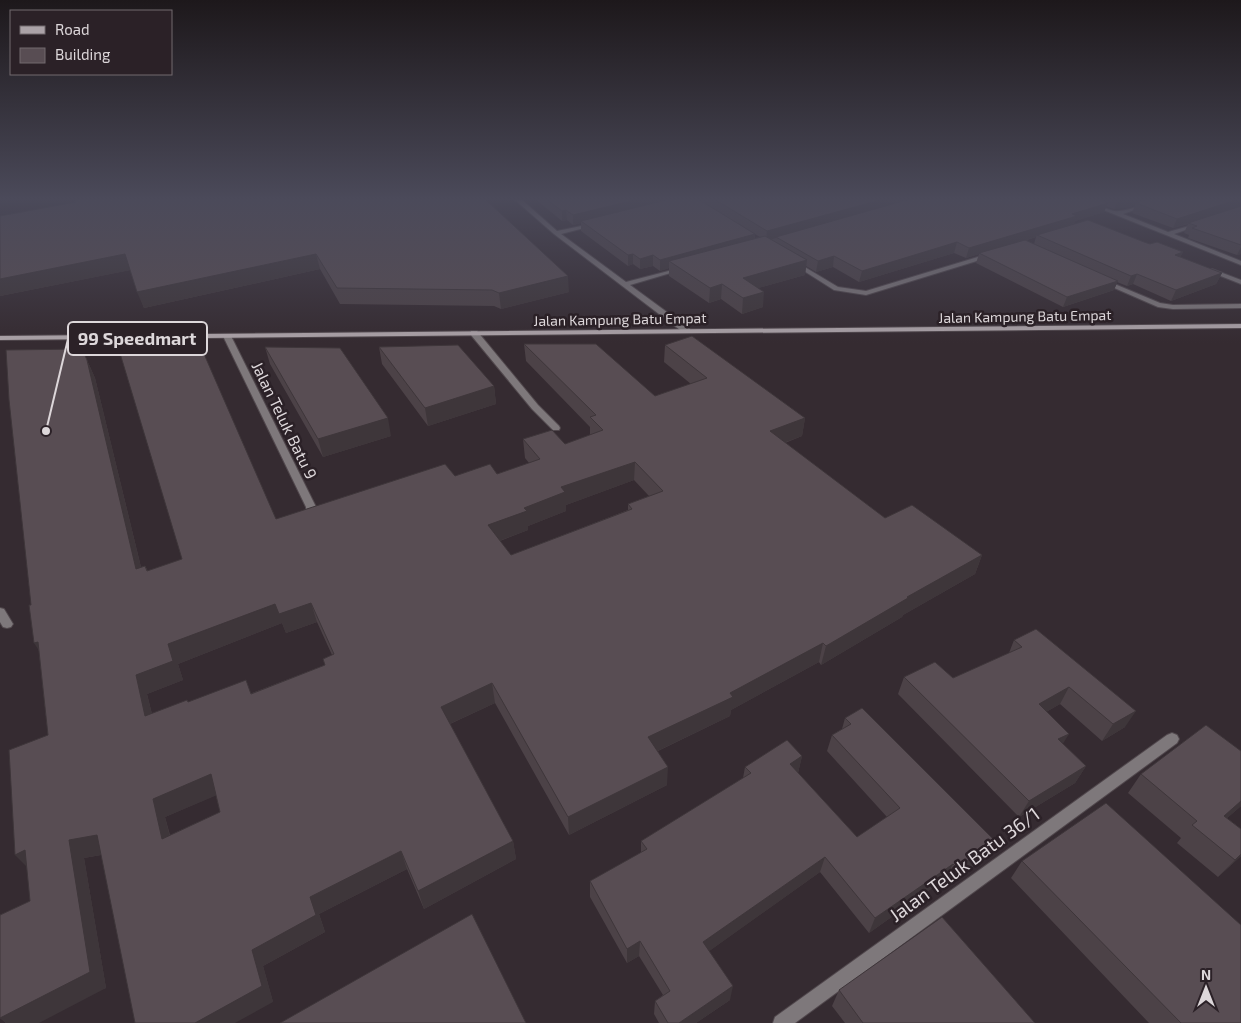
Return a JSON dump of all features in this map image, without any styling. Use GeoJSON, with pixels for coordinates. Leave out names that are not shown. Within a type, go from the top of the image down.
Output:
{"type":"FeatureCollection","features":[{"type":"Feature","properties":{"kind":"main road","name":"Jalan Kampung Batu Empat"},"geometry":{"type":"LineString","coordinates":[[0,338],[1241,326]]}},
{"type":"Feature","properties":{"kind":"street"},"geometry":{"type":"LineString","coordinates":[[575,247],[687,331]]}},
{"type":"Feature","properties":{"kind":"street"},"geometry":{"type":"LineString","coordinates":[[1200,247],[1241,263]]}},
{"type":"Feature","properties":{"kind":"street"},"geometry":{"type":"LineString","coordinates":[[789,260],[836,288],[866,293],[997,253]]}},
{"type":"Feature","properties":{"kind":"street"},"geometry":{"type":"LineString","coordinates":[[625,284],[690,266]]}},
{"type":"Feature","properties":{"kind":"street"},"geometry":{"type":"LineString","coordinates":[[1205,268],[1241,282]]}},
{"type":"Feature","properties":{"kind":"street"},"geometry":{"type":"LineString","coordinates":[[1100,280],[1158,305],[1173,307],[1241,306]]}},
{"type":"Feature","properties":{"kind":"street"},"geometry":{"type":"LineString","coordinates":[[474,334],[556,428]]}},
{"type":"Feature","properties":{"kind":"street","name":"Jalan Teluk Batu 9"},"geometry":{"type":"LineString","coordinates":[[227,336],[311,507],[311,518]]}},
{"type":"Feature","properties":{"kind":"street"},"geometry":{"type":"LineString","coordinates":[[0,612],[7,624]]}},
{"type":"Feature","properties":{"kind":"street","name":"Jalan Teluk Batu 36/1"},"geometry":{"type":"LineString","coordinates":[[781,1023],[1172,738]]}},
{"type":"Feature","properties":{"kind":"building"},"geometry":{"type":"Polygon","coordinates":[[[0,247],[536,247],[568,276],[499,293],[492,290],[337,288],[316,254],[137,292],[125,254],[0,279],[0,247]]]}},
{"type":"Feature","properties":{"kind":"building"},"geometry":{"type":"Polygon","coordinates":[[[617,247],[708,247],[660,260],[653,255],[640,259],[633,254],[628,255],[617,247]]]}},
{"type":"Feature","properties":{"kind":"building"},"geometry":{"type":"Polygon","coordinates":[[[724,247],[784,247],[807,260],[743,278],[764,292],[743,298],[722,284],[710,288],[669,261],[724,247]]]}},
{"type":"Feature","properties":{"kind":"building"},"geometry":{"type":"Polygon","coordinates":[[[793,247],[941,247],[862,271],[834,256],[818,261],[793,247]]]}},
{"type":"Feature","properties":{"kind":"building"},"geometry":{"type":"Polygon","coordinates":[[[1001,247],[1040,247],[1118,281],[1067,297],[979,253],[1001,247]]]}},
{"type":"Feature","properties":{"kind":"building"},"geometry":{"type":"Polygon","coordinates":[[[1064,247],[1169,247],[1183,252],[1175,255],[1222,273],[1176,290],[1137,274],[1131,276],[1064,247]]]}},
{"type":"Feature","properties":{"kind":"building"},"geometry":{"type":"Polygon","coordinates":[[[692,336],[805,418],[770,431],[885,518],[912,505],[982,555],[907,597],[826,646],[823,643],[730,693],[733,697],[648,737],[668,767],[568,817],[492,683],[441,707],[513,841],[418,891],[401,851],[310,897],[316,915],[252,950],[262,986],[195,1023],[135,1023],[97,835],[69,840],[90,972],[0,1018],[0,915],[30,901],[25,850],[15,855],[9,750],[48,735],[38,642],[34,643],[29,605],[31,605],[9,400],[6,350],[82,349],[87,360],[136,569],[145,566],[147,571],[182,559],[119,350],[201,347],[276,519],[445,464],[455,476],[490,464],[497,474],[540,459],[523,439],[552,430],[565,444],[603,430],[590,417],[596,415],[524,344],[596,344],[655,396],[707,378],[665,345],[692,336]],[[635,462],[561,487],[565,492],[524,508],[527,511],[488,525],[511,555],[632,509],[628,504],[663,491],[635,462]],[[311,603],[279,614],[275,604],[168,644],[173,661],[136,675],[145,716],[246,680],[251,694],[325,665],[323,659],[334,654],[311,603]],[[211,774],[153,799],[162,839],[220,812],[211,774]]]}},
{"type":"Feature","properties":{"kind":"building"},"geometry":{"type":"Polygon","coordinates":[[[458,345],[494,386],[425,408],[379,347],[458,345]]]}},
{"type":"Feature","properties":{"kind":"building"},"geometry":{"type":"Polygon","coordinates":[[[265,347],[340,348],[388,418],[318,439],[265,347]]]}},
{"type":"Feature","properties":{"kind":"building"},"geometry":{"type":"Polygon","coordinates":[[[1036,629],[1136,711],[1113,724],[1069,687],[1039,704],[1069,734],[1058,739],[1086,766],[1029,801],[904,677],[935,662],[953,678],[1022,647],[1014,640],[1036,629]]]}},
{"type":"Feature","properties":{"kind":"building"},"geometry":{"type":"Polygon","coordinates":[[[862,708],[995,841],[957,868],[953,864],[875,918],[825,857],[703,942],[733,986],[679,1023],[668,1023],[655,1001],[670,991],[640,941],[627,949],[590,881],[647,849],[641,841],[751,773],[745,767],[787,740],[802,756],[790,764],[857,837],[900,808],[832,735],[851,724],[845,718],[862,708]]]}},
{"type":"Feature","properties":{"kind":"building"},"geometry":{"type":"Polygon","coordinates":[[[1206,725],[1241,751],[1241,801],[1224,816],[1241,829],[1241,854],[1235,860],[1192,825],[1197,821],[1141,774],[1206,725]]]}},
{"type":"Feature","properties":{"kind":"building"},"geometry":{"type":"Polygon","coordinates":[[[1106,803],[1241,925],[1241,1023],[1181,1023],[1022,861],[1106,803]]]}},
{"type":"Feature","properties":{"kind":"building"},"geometry":{"type":"Polygon","coordinates":[[[472,914],[526,1023],[280,1023],[472,914]]]}},
{"type":"Feature","properties":{"kind":"building"},"geometry":{"type":"Polygon","coordinates":[[[942,917],[1035,1023],[863,1023],[839,990],[942,917]]]}},
{"type":"Feature","properties":{"kind":"place","name":"99 Speedmart"},"geometry":{"type":"Point","coordinates":[46,431]}}]}
